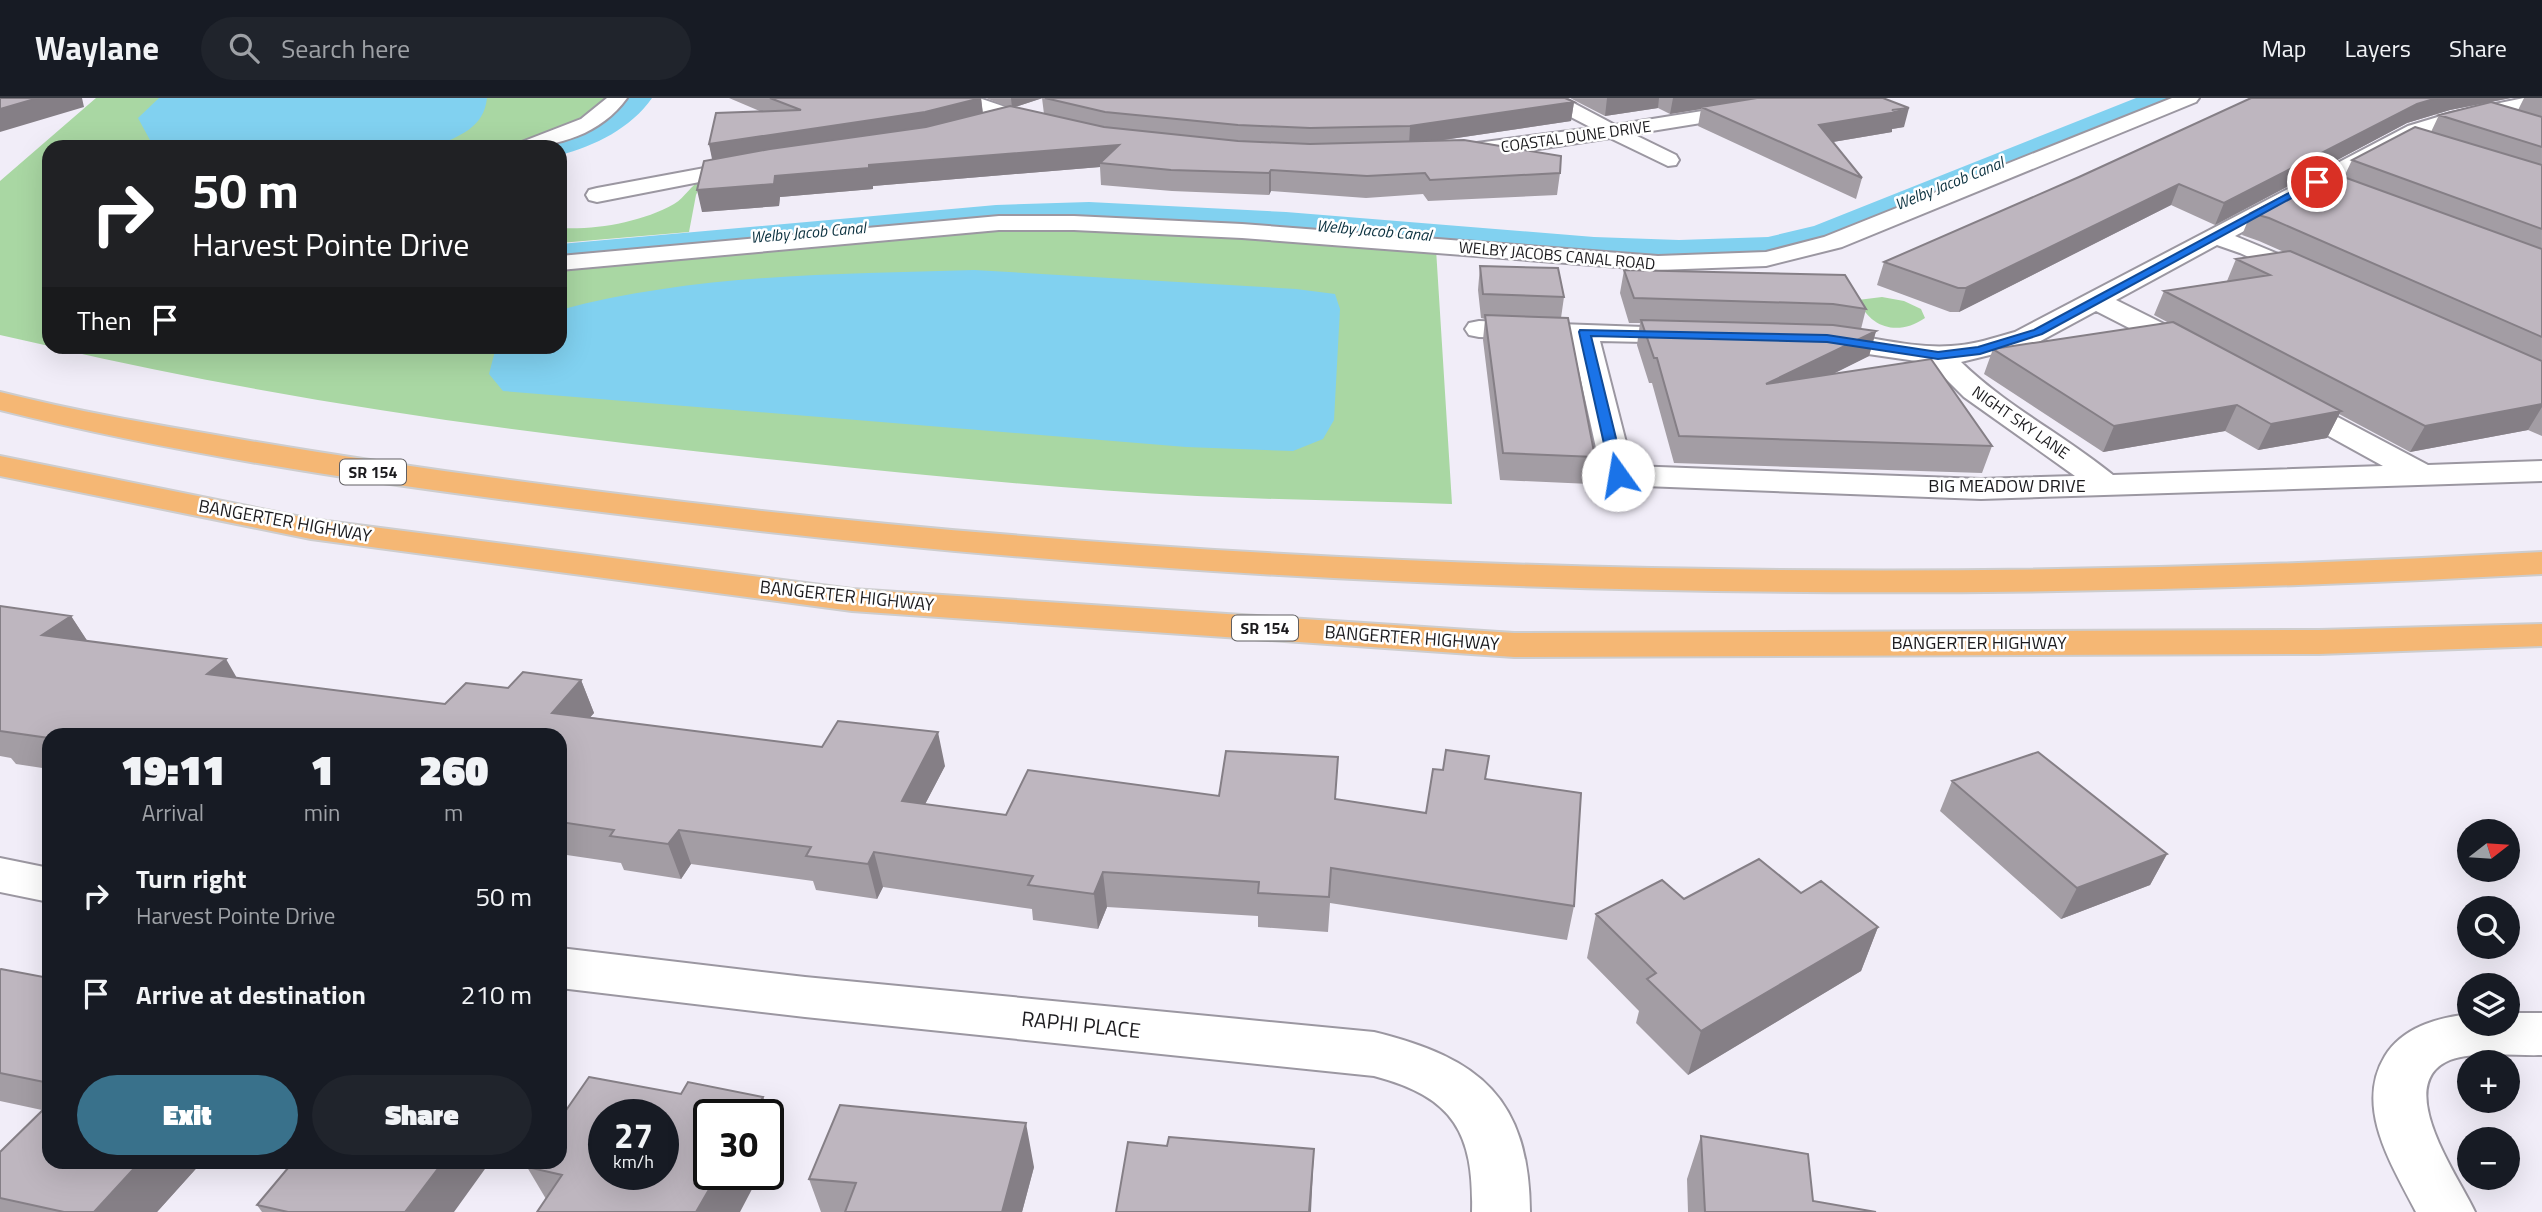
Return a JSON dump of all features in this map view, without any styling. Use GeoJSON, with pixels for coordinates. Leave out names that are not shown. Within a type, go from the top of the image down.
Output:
{"type":"FeatureCollection","features":[{"type":"Feature","properties":{"kind":"highway","name":"SR 154"},"geometry":{"type":"LineString","coordinates":[[0,401],[252,452],[399,477],[763,523],[1160,558],[1573,576],[1863,582],[2384,573],[2542,563]]}},
{"type":"Feature","properties":{"kind":"highway","name":"BANGERTER HIGHWAY"},"geometry":{"type":"LineString","coordinates":[[0,466],[311,529],[852,600],[1486,643],[2319,642],[2542,635]]}},
{"type":"Feature","properties":{"kind":"street"},"geometry":{"type":"LineString","coordinates":[[548,140],[569,133],[607,111],[617,98]]}},
{"type":"Feature","properties":{"kind":"street"},"geometry":{"type":"LineString","coordinates":[[961,98],[1011,117],[1068,131]]}},
{"type":"Feature","properties":{"kind":"street"},"geometry":{"type":"LineString","coordinates":[[1549,98],[1668,160]]}},
{"type":"Feature","properties":{"kind":"street","name":"COASTAL DUNE DRIVE"},"geometry":{"type":"LineString","coordinates":[[1435,153],[1532,144],[1819,98]]}},
{"type":"Feature","properties":{"kind":"street","name":"WELBY JACOBS CANAL ROAD"},"geometry":{"type":"LineString","coordinates":[[567,262],[986,225],[1074,223],[1242,231],[1658,264],[1766,259],[1833,242],[2189,98]]}},
{"type":"Feature","properties":{"kind":"street"},"geometry":{"type":"LineString","coordinates":[[1800,338],[1855,341],[1938,355],[1980,351],[2025,338],[2402,136],[2423,127],[2542,100]]}},
{"type":"Feature","properties":{"kind":"street"},"geometry":{"type":"LineString","coordinates":[[2444,101],[2519,125]]}},
{"type":"Feature","properties":{"kind":"street"},"geometry":{"type":"LineString","coordinates":[[982,126],[1047,106]]}},
{"type":"Feature","properties":{"kind":"street"},"geometry":{"type":"LineString","coordinates":[[2402,136],[2435,145]]}},
{"type":"Feature","properties":{"kind":"street"},"geometry":{"type":"LineString","coordinates":[[597,195],[774,161]]}},
{"type":"Feature","properties":{"kind":"street"},"geometry":{"type":"LineString","coordinates":[[2317,182],[2351,193]]}},
{"type":"Feature","properties":{"kind":"street"},"geometry":{"type":"LineString","coordinates":[[2215,237],[2249,248],[2338,289]]}},
{"type":"Feature","properties":{"kind":"street"},"geometry":{"type":"LineString","coordinates":[[2095,301],[2131,316],[2216,362]]}},
{"type":"Feature","properties":{"kind":"street"},"geometry":{"type":"LineString","coordinates":[[1479,329],[1719,336]]}},
{"type":"Feature","properties":{"kind":"street","name":"BIG MEADOW DRIVE"},"geometry":{"type":"LineString","coordinates":[[1584,332],[1618,475],[1981,489],[2542,471]]}},
{"type":"Feature","properties":{"kind":"street","name":"NIGHT SKY LANE"},"geometry":{"type":"LineString","coordinates":[[1938,355],[1974,391],[2074,459],[2107,486]]}},
{"type":"Feature","properties":{"kind":"street"},"geometry":{"type":"LineString","coordinates":[[2264,389],[2422,475]]}},
{"type":"Feature","properties":{"kind":"street"},"geometry":{"type":"LineString","coordinates":[[0,875],[42,884]]}},
{"type":"Feature","properties":{"kind":"street","name":"RAPHI PLACE"},"geometry":{"type":"LineString","coordinates":[[567,969],[805,998],[1374,1054],[1408,1060],[1449,1082],[1467,1097],[1487,1125],[1500,1156],[1501,1212]]}},
{"type":"Feature","properties":{"kind":"street"},"geometry":{"type":"LineString","coordinates":[[2446,1212],[2410,1141],[2399,1108],[2398,1079],[2412,1057],[2435,1043],[2468,1037],[2542,1034]]}},
{"type":"Feature","properties":{"kind":"green space"},"geometry":{"type":"Polygon","coordinates":[[[96,98],[609,98],[581,123],[534,140],[47,140],[96,98]]]}},
{"type":"Feature","properties":{"kind":"green space"},"geometry":{"type":"Polygon","coordinates":[[[42,145],[42,344],[0,335],[0,181],[42,145]]]}},
{"type":"Feature","properties":{"kind":"green space"},"geometry":{"type":"Polygon","coordinates":[[[703,179],[696,195],[689,232],[567,242],[567,228],[604,226],[648,216],[674,204],[703,179]]]}},
{"type":"Feature","properties":{"kind":"green space"},"geometry":{"type":"Polygon","coordinates":[[[1045,225],[1436,249],[1452,504],[1094,490],[602,441],[326,401],[83,354],[567,354],[567,264],[1045,225]]]}},
{"type":"Feature","properties":{"kind":"green space"},"geometry":{"type":"Polygon","coordinates":[[[1882,297],[1904,301],[1921,309],[1925,318],[1915,324],[1896,328],[1878,323],[1870,318],[1858,300],[1882,297]]]}},
{"type":"Feature","properties":{"kind":"water"},"geometry":{"type":"Polygon","coordinates":[[[159,98],[487,98],[476,124],[450,140],[150,140],[138,118],[159,98]]]}},
{"type":"Feature","properties":{"kind":"water"},"geometry":{"type":"Polygon","coordinates":[[[974,270],[1296,289],[1335,294],[1340,309],[1334,420],[1323,439],[1293,451],[1186,447],[503,391],[489,374],[494,354],[567,354],[567,308],[662,289],[713,283],[870,273],[974,270]]]}},
{"type":"Feature","properties":{"kind":"building"},"geometry":{"type":"Polygon","coordinates":[[[0,98],[38,98],[0,109],[0,98]]]}},
{"type":"Feature","properties":{"kind":"building"},"geometry":{"type":"Polygon","coordinates":[[[770,98],[981,98],[925,112],[709,144],[716,113],[801,110],[770,98]]]}},
{"type":"Feature","properties":{"kind":"building"},"geometry":{"type":"Polygon","coordinates":[[[1045,98],[1565,98],[1574,102],[1410,126],[1310,128],[1238,125],[1105,112],[1045,98]]]}},
{"type":"Feature","properties":{"kind":"building"},"geometry":{"type":"Polygon","coordinates":[[[1757,98],[1883,98],[1909,108],[1819,125],[1862,178],[1701,107],[1757,98]]]}},
{"type":"Feature","properties":{"kind":"building"},"geometry":{"type":"Polygon","coordinates":[[[2251,98],[2437,98],[2417,104],[2224,203],[2179,184],[1966,288],[1958,288],[1884,262],[2079,177],[2251,98]]]}},
{"type":"Feature","properties":{"kind":"building"},"geometry":{"type":"Polygon","coordinates":[[[2491,102],[2542,117],[2542,147],[2439,115],[2491,102]]]}},
{"type":"Feature","properties":{"kind":"building"},"geometry":{"type":"Polygon","coordinates":[[[1010,106],[1104,127],[1238,141],[1310,144],[1464,140],[1561,156],[1560,173],[1430,180],[1425,173],[1367,176],[1271,170],[1269,173],[1171,170],[1100,163],[1119,145],[869,165],[869,168],[775,176],[774,184],[697,190],[704,161],[926,127],[1010,106]]]}},
{"type":"Feature","properties":{"kind":"building"},"geometry":{"type":"Polygon","coordinates":[[[2415,127],[2542,165],[2542,229],[2352,160],[2415,127]]]}},
{"type":"Feature","properties":{"kind":"building"},"geometry":{"type":"Polygon","coordinates":[[[2330,172],[2542,249],[2542,337],[2269,218],[2251,213],[2330,172]]]}},
{"type":"Feature","properties":{"kind":"building"},"geometry":{"type":"Polygon","coordinates":[[[2290,251],[2542,361],[2542,404],[2425,426],[2164,291],[2270,275],[2236,259],[2290,251]]]}},
{"type":"Feature","properties":{"kind":"building"},"geometry":{"type":"Polygon","coordinates":[[[1480,266],[1558,268],[1564,297],[1483,294],[1480,266]]]}},
{"type":"Feature","properties":{"kind":"building"},"geometry":{"type":"Polygon","coordinates":[[[1624,270],[1845,275],[1866,309],[1833,304],[1634,298],[1624,270]]]}},
{"type":"Feature","properties":{"kind":"building"},"geometry":{"type":"Polygon","coordinates":[[[1485,315],[1568,318],[1595,457],[1503,453],[1485,315]]]}},
{"type":"Feature","properties":{"kind":"building"},"geometry":{"type":"Polygon","coordinates":[[[1641,320],[1833,325],[1876,331],[1766,384],[1931,359],[1992,446],[1679,436],[1657,358],[1654,358],[1641,320]]]}},
{"type":"Feature","properties":{"kind":"building"},"geometry":{"type":"Polygon","coordinates":[[[2173,322],[2341,411],[2271,424],[2237,405],[2114,426],[1993,349],[2173,322]]]}},
{"type":"Feature","properties":{"kind":"building"},"geometry":{"type":"Polygon","coordinates":[[[0,606],[71,616],[42,635],[226,659],[207,674],[445,704],[466,683],[508,688],[523,672],[581,680],[552,713],[822,747],[838,721],[938,732],[902,801],[1006,815],[1028,770],[1219,796],[1226,751],[1338,757],[1335,799],[1426,813],[1433,769],[1443,770],[1446,750],[1489,756],[1485,779],[1581,793],[1574,906],[1331,868],[1329,897],[1258,893],[1259,882],[1103,872],[1094,894],[1028,885],[1033,876],[874,852],[868,864],[806,856],[811,847],[679,830],[668,844],[610,836],[614,830],[567,823],[567,728],[42,728],[42,737],[0,731],[0,606]]]}},
{"type":"Feature","properties":{"kind":"building"},"geometry":{"type":"Polygon","coordinates":[[[2038,752],[2167,854],[2077,888],[1952,781],[2038,752]]]}},
{"type":"Feature","properties":{"kind":"building"},"geometry":{"type":"Polygon","coordinates":[[[1759,859],[1801,893],[1821,881],[1878,927],[1701,1031],[1647,979],[1656,973],[1596,914],[1662,880],[1684,899],[1759,859]]]}},
{"type":"Feature","properties":{"kind":"building"},"geometry":{"type":"Polygon","coordinates":[[[0,970],[42,977],[42,1082],[0,1073],[0,970]]]}},
{"type":"Feature","properties":{"kind":"building"},"geometry":{"type":"Polygon","coordinates":[[[589,1077],[681,1094],[688,1082],[763,1097],[693,1099],[693,1190],[709,1190],[696,1212],[537,1212],[562,1175],[536,1169],[567,1169],[567,1109],[589,1077]]]}},
{"type":"Feature","properties":{"kind":"building"},"geometry":{"type":"Polygon","coordinates":[[[840,1105],[1026,1123],[1002,1212],[845,1212],[856,1183],[809,1179],[840,1105]]]}},
{"type":"Feature","properties":{"kind":"building"},"geometry":{"type":"Polygon","coordinates":[[[42,1111],[42,1169],[134,1169],[94,1212],[64,1212],[0,1198],[0,1152],[42,1111]]]}},
{"type":"Feature","properties":{"kind":"building"},"geometry":{"type":"Polygon","coordinates":[[[1701,1136],[1808,1154],[1813,1201],[1876,1212],[1705,1212],[1701,1136]]]}},
{"type":"Feature","properties":{"kind":"building"},"geometry":{"type":"Polygon","coordinates":[[[1169,1137],[1314,1149],[1309,1212],[1116,1212],[1128,1142],[1167,1146],[1169,1137]]]}},
{"type":"Feature","properties":{"kind":"building"},"geometry":{"type":"Polygon","coordinates":[[[287,1169],[438,1169],[405,1212],[288,1212],[257,1205],[287,1169]]]}},
{"type":"Feature","properties":{"kind":"waterway","name":"Welby Jacob Canal"},"geometry":{"type":"LineString","coordinates":[[567,142],[611,122],[638,98]]}},
{"type":"Feature","properties":{"kind":"waterway","name":"Welby Jacob Canal"},"geometry":{"type":"LineString","coordinates":[[567,254],[996,215],[1089,212],[1286,222],[1594,248],[1679,251],[1768,248],[1826,233],[2161,98]]}},
{"type":"Feature","properties":{"kind":"route"},"geometry":{"type":"LineString","coordinates":[[1618,475],[1584,332],[1827,339],[1938,355],[1980,351],[2038,332],[2317,182]]}}]}
